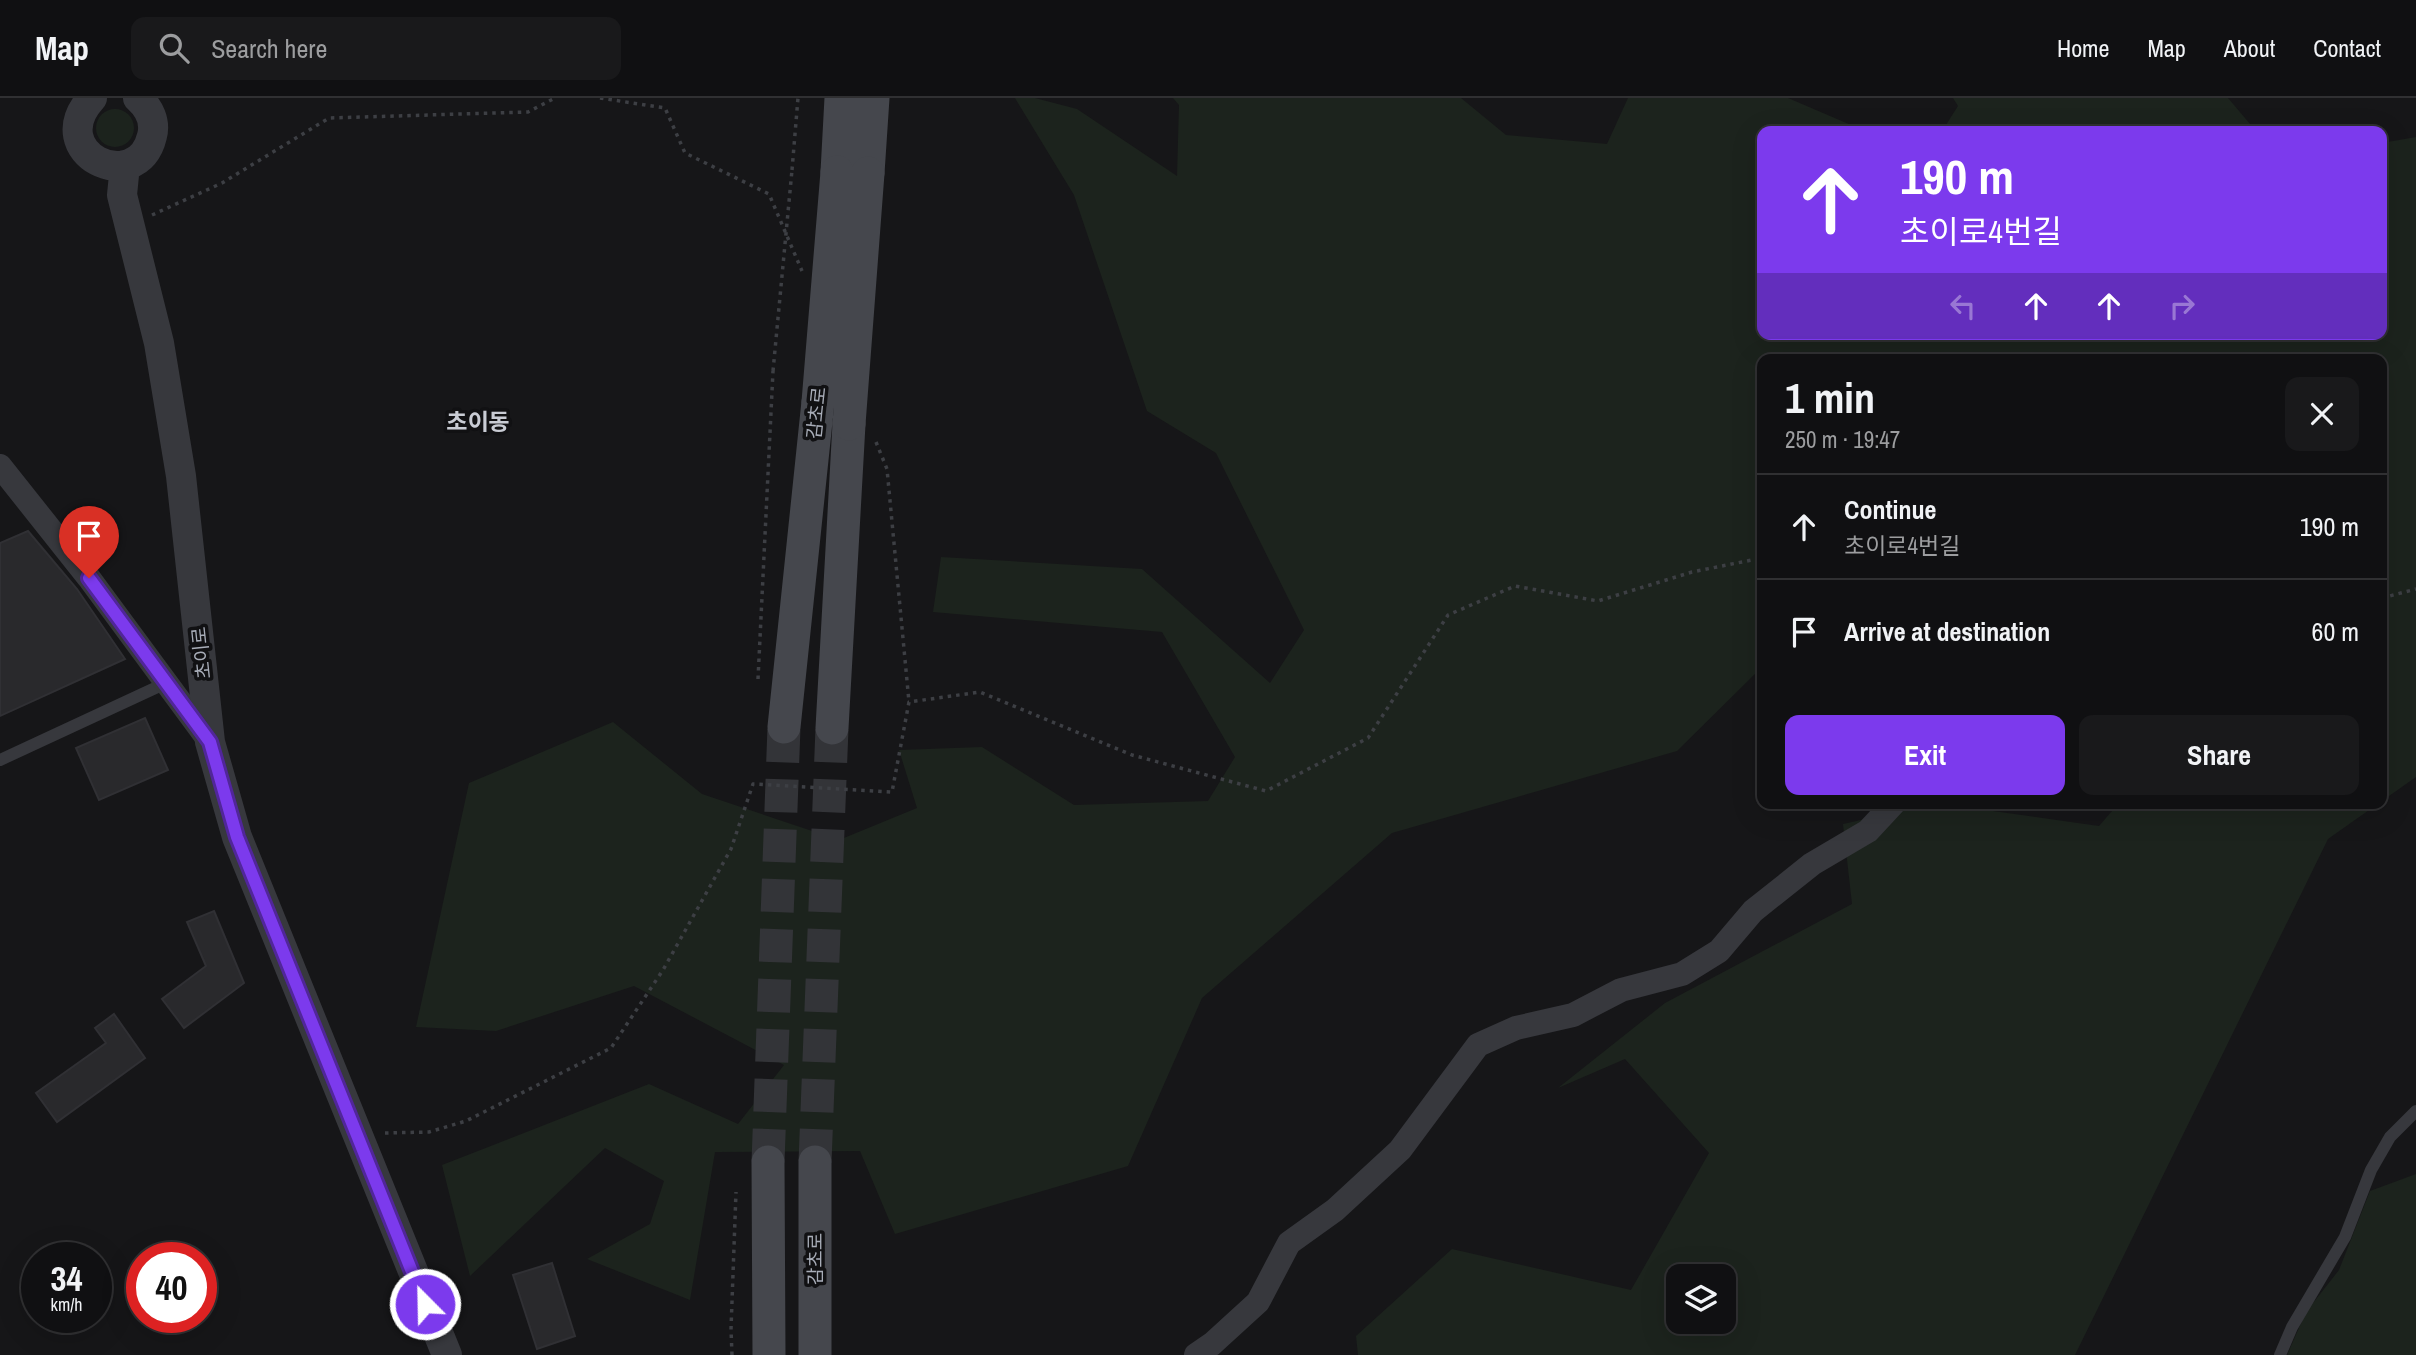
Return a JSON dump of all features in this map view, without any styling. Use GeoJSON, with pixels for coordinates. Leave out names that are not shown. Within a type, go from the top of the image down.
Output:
{"type":"FeatureCollection","features":[{"type":"Feature","properties":{"kind":"main road","name":"감초로"},"geometry":{"type":"LineString","coordinates":[[832,728],[849,424],[853,172],[841,98]]}},
{"type":"Feature","properties":{"kind":"main road","name":"감초로"},"geometry":{"type":"LineString","coordinates":[[784,727],[818,402],[853,172],[873,98]]}},
{"type":"Feature","properties":{"kind":"main road"},"geometry":{"type":"LineString","coordinates":[[768,1162],[769,1355]]}},
{"type":"Feature","properties":{"kind":"main road","name":"감초로"},"geometry":{"type":"LineString","coordinates":[[815,1162],[815,1355]]}},
{"type":"Feature","properties":{"kind":"street"},"geometry":{"type":"LineString","coordinates":[[79,102],[78,139],[85,152],[96,162],[111,166],[125,165],[139,159],[148,147],[153,133],[152,118],[145,100]]}},
{"type":"Feature","properties":{"kind":"street","name":"초이로"},"geometry":{"type":"LineString","coordinates":[[125,165],[122,195],[159,344],[190,543],[210,742],[237,837],[447,1355]]}},
{"type":"Feature","properties":{"kind":"street"},"geometry":{"type":"LineString","coordinates":[[0,466],[89,578],[210,742]]}},
{"type":"Feature","properties":{"kind":"street"},"geometry":{"type":"LineString","coordinates":[[1196,1355],[1258,1302],[1289,1243],[1335,1210],[1400,1150],[1478,1045],[1516,1028],[1573,1014],[1621,990],[1682,974],[1719,951],[1753,911],[1812,864],[1868,831],[1888,809]]}},
{"type":"Feature","properties":{"kind":"lane"},"geometry":{"type":"LineString","coordinates":[[0,760],[166,683]]}},
{"type":"Feature","properties":{"kind":"lane"},"geometry":{"type":"LineString","coordinates":[[2280,1355],[2292,1328],[2345,1237],[2371,1170],[2390,1137],[2416,1111]]}},
{"type":"Feature","properties":{"kind":"path"},"geometry":{"type":"LineString","coordinates":[[128,226],[222,183],[329,118],[528,112],[555,98]]}},
{"type":"Feature","properties":{"kind":"path"},"geometry":{"type":"LineString","coordinates":[[758,679],[773,370],[798,98]]}},
{"type":"Feature","properties":{"kind":"path"},"geometry":{"type":"LineString","coordinates":[[362,1146],[381,1133],[429,1132],[466,1121],[611,1048],[663,970],[731,849],[753,784],[892,792],[909,702],[980,692],[1132,755],[1266,791],[1368,738],[1448,615],[1515,586],[1598,601],[1692,572],[1757,559]]}},
{"type":"Feature","properties":{"kind":"path"},"geometry":{"type":"LineString","coordinates":[[2387,597],[2416,589]]}},
{"type":"Feature","properties":{"kind":"path"},"geometry":{"type":"LineString","coordinates":[[732,1355],[736,1192]]}},
{"type":"Feature","properties":{"kind":"shaded area"},"geometry":{"type":"Polygon","coordinates":[[[1015,98],[1035,98],[1077,109],[1177,176],[1179,105],[1173,98],[1461,98],[1506,135],[1607,144],[1628,98],[1788,98],[1853,126],[1757,126],[1757,340],[2387,340],[2387,142],[2416,137],[2416,777],[2387,797],[2387,354],[1757,354],[1757,672],[1677,751],[1392,833],[1202,998],[1128,1166],[895,1234],[860,1151],[715,1152],[690,1300],[587,1259],[650,1224],[664,1181],[605,1148],[470,1276],[442,1165],[649,1084],[738,1124],[784,1065],[634,986],[496,1031],[416,1027],[469,783],[613,722],[702,794],[839,840],[917,808],[899,750],[982,747],[1074,805],[1208,801],[1235,757],[1162,632],[933,612],[941,557],[1142,569],[1270,683],[1304,630],[1216,453],[1147,411],[1074,195],[1015,98]]]}},
{"type":"Feature","properties":{"kind":"shaded area"},"geometry":{"type":"Polygon","coordinates":[[[1953,98],[2228,98],[2252,126],[1945,126],[1958,106],[1953,98]]]}},
{"type":"Feature","properties":{"kind":"shaded area"},"geometry":{"type":"Polygon","coordinates":[[[115,109],[128,115],[134,128],[128,141],[115,147],[102,141],[96,128],[102,115],[115,109]]]}},
{"type":"Feature","properties":{"kind":"shaded area"},"geometry":{"type":"Polygon","coordinates":[[[1909,809],[1979,809],[2099,826],[2114,809],[2370,809],[2328,839],[2075,1355],[1358,1355],[1356,1336],[1452,1249],[1631,1290],[1709,1153],[1625,1059],[1558,1088],[1665,1003],[1852,904],[1843,824],[1909,809]]]}},
{"type":"Feature","properties":{"kind":"shaded area"},"geometry":{"type":"Polygon","coordinates":[[[2416,1174],[2416,1355],[2287,1355],[2306,1312],[2339,1270],[2370,1191],[2416,1174]]]}},
{"type":"Feature","properties":{"kind":"building"},"geometry":{"type":"Polygon","coordinates":[[[28,531],[77,589],[125,659],[0,716],[0,543],[28,531]]]}},
{"type":"Feature","properties":{"kind":"building"},"geometry":{"type":"Polygon","coordinates":[[[145,718],[168,770],[99,800],[76,748],[145,718]]]}},
{"type":"Feature","properties":{"kind":"building"},"geometry":{"type":"Polygon","coordinates":[[[214,911],[244,983],[184,1028],[162,999],[206,966],[187,922],[214,911]]]}},
{"type":"Feature","properties":{"kind":"building"},"geometry":{"type":"Polygon","coordinates":[[[114,1014],[145,1058],[57,1122],[36,1093],[106,1043],[95,1028],[114,1014]]]}},
{"type":"Feature","properties":{"kind":"building"},"geometry":{"type":"Polygon","coordinates":[[[552,1263],[575,1336],[537,1349],[513,1275],[552,1263]]]}},
{"type":"Feature","properties":{"kind":"tunnel"},"geometry":{"type":"LineString","coordinates":[[768,1162],[784,727]]}},
{"type":"Feature","properties":{"kind":"tunnel"},"geometry":{"type":"LineString","coordinates":[[815,1162],[832,728]]}},
{"type":"Feature","properties":{"kind":"district","name":"초이동"},"geometry":{"type":"Point","coordinates":[478,421]}},
{"type":"Feature","properties":{"kind":"route"},"geometry":{"type":"LineString","coordinates":[[89,578],[210,742],[237,837],[425,1304]]}}]}
